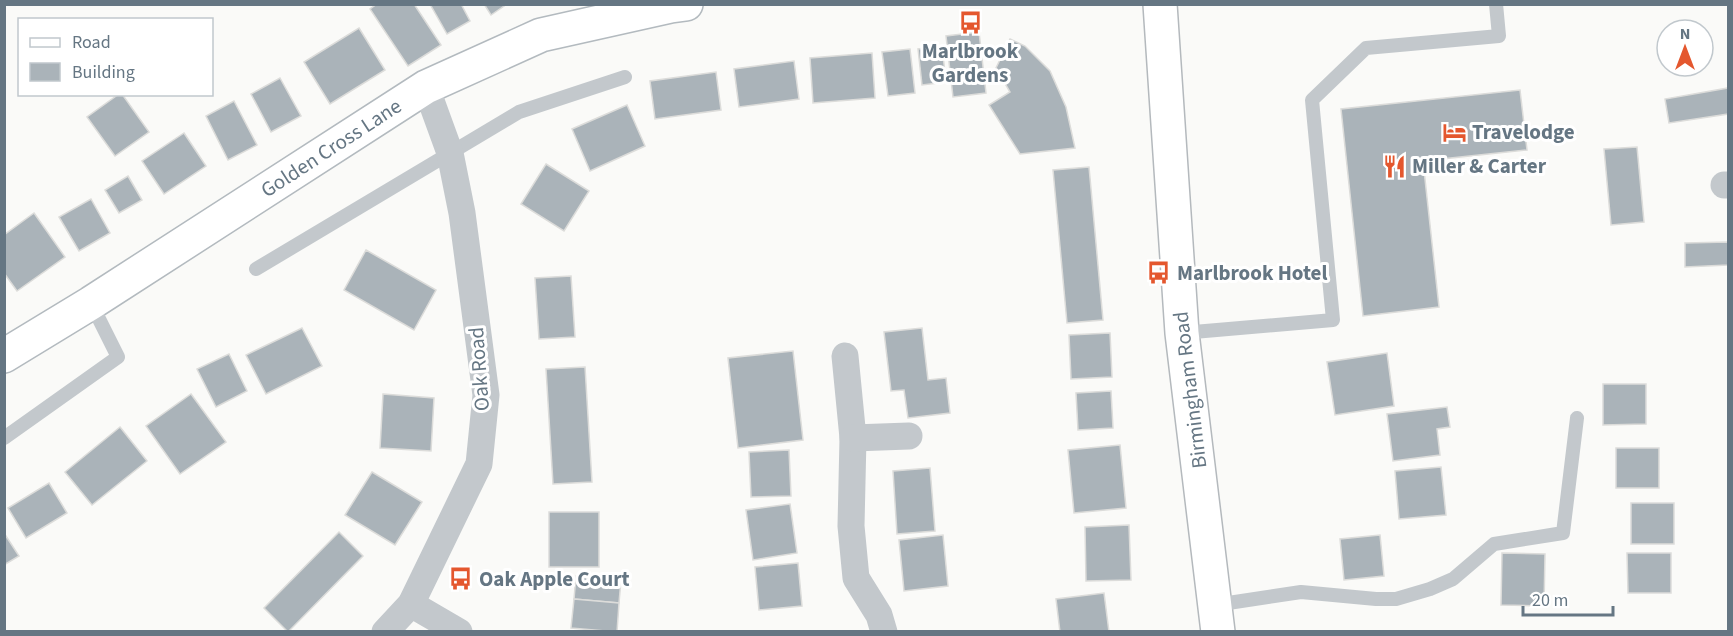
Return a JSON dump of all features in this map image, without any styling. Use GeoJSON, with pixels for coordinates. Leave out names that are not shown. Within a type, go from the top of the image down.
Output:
{"type":"FeatureCollection","features":[{"type":"Feature","properties":{"kind":"main road","name":"Golden Cross Lane"},"geometry":{"type":"LineString","coordinates":[[4,356],[91,303],[426,87],[541,34],[686,4]]}},
{"type":"Feature","properties":{"kind":"main road","name":"Birmingham Road"},"geometry":{"type":"LineString","coordinates":[[1160,4],[1182,333],[1217,618]]}},
{"type":"Feature","properties":{"kind":"street","name":"Oak Road"},"geometry":{"type":"LineString","coordinates":[[385,632],[411,604],[479,464],[486,395],[462,213],[450,153],[426,87]]}},
{"type":"Feature","properties":{"kind":"street"},"geometry":{"type":"LineString","coordinates":[[845,356],[853,438],[851,526],[855,578],[879,615],[884,632]]}},
{"type":"Feature","properties":{"kind":"street"},"geometry":{"type":"LineString","coordinates":[[853,438],[909,436]]}},
{"type":"Feature","properties":{"kind":"street"},"geometry":{"type":"LineString","coordinates":[[411,604],[459,632]]}},
{"type":"Feature","properties":{"kind":"lane"},"geometry":{"type":"LineString","coordinates":[[1182,333],[1333,320],[1312,100],[1366,48],[1499,36],[1496,4]]}},
{"type":"Feature","properties":{"kind":"lane"},"geometry":{"type":"LineString","coordinates":[[256,269],[519,112],[625,77]]}},
{"type":"Feature","properties":{"kind":"lane"},"geometry":{"type":"LineString","coordinates":[[4,438],[118,357],[91,303]]}},
{"type":"Feature","properties":{"kind":"lane"},"geometry":{"type":"LineString","coordinates":[[1217,618],[1301,592],[1396,599],[1430,589],[1453,579],[1494,544],[1563,533],[1577,418]]}},
{"type":"Feature","properties":{"kind":"building"},"geometry":{"type":"Polygon","coordinates":[[[377,4],[414,4],[441,45],[408,66],[370,9],[377,4]]]}},
{"type":"Feature","properties":{"kind":"building"},"geometry":{"type":"Polygon","coordinates":[[[430,4],[461,4],[470,21],[447,34],[430,4]]]}},
{"type":"Feature","properties":{"kind":"building"},"geometry":{"type":"Polygon","coordinates":[[[484,4],[507,4],[491,15],[484,4]]]}},
{"type":"Feature","properties":{"kind":"building"},"geometry":{"type":"Polygon","coordinates":[[[359,28],[385,70],[330,104],[304,62],[359,28]]]}},
{"type":"Feature","properties":{"kind":"building"},"geometry":{"type":"Polygon","coordinates":[[[979,32],[986,93],[953,97],[946,36],[979,32]]]}},
{"type":"Feature","properties":{"kind":"building"},"geometry":{"type":"Polygon","coordinates":[[[1010,39],[1025,46],[1050,71],[1066,107],[1075,148],[1020,154],[989,105],[1010,92],[996,68],[1010,39]]]}},
{"type":"Feature","properties":{"kind":"building"},"geometry":{"type":"Polygon","coordinates":[[[942,46],[946,82],[922,85],[918,49],[942,46]]]}},
{"type":"Feature","properties":{"kind":"building"},"geometry":{"type":"Polygon","coordinates":[[[910,49],[915,93],[888,96],[882,52],[910,49]]]}},
{"type":"Feature","properties":{"kind":"building"},"geometry":{"type":"Polygon","coordinates":[[[872,53],[875,98],[813,103],[810,58],[872,53]]]}},
{"type":"Feature","properties":{"kind":"building"},"geometry":{"type":"Polygon","coordinates":[[[794,61],[799,99],[739,107],[734,69],[794,61]]]}},
{"type":"Feature","properties":{"kind":"building"},"geometry":{"type":"Polygon","coordinates":[[[716,72],[721,110],[655,119],[650,81],[716,72]]]}},
{"type":"Feature","properties":{"kind":"building"},"geometry":{"type":"Polygon","coordinates":[[[280,78],[301,116],[271,132],[251,94],[280,78]]]}},
{"type":"Feature","properties":{"kind":"building"},"geometry":{"type":"Polygon","coordinates":[[[1728,88],[1728,114],[1669,123],[1665,99],[1728,88]]]}},
{"type":"Feature","properties":{"kind":"building"},"geometry":{"type":"Polygon","coordinates":[[[1520,90],[1527,150],[1423,161],[1439,307],[1363,316],[1341,109],[1520,90]]]}},
{"type":"Feature","properties":{"kind":"building"},"geometry":{"type":"Polygon","coordinates":[[[116,96],[123,96],[149,132],[115,156],[87,117],[116,96]]]}},
{"type":"Feature","properties":{"kind":"building"},"geometry":{"type":"Polygon","coordinates":[[[234,101],[257,145],[228,160],[206,116],[234,101]]]}},
{"type":"Feature","properties":{"kind":"building"},"geometry":{"type":"Polygon","coordinates":[[[627,105],[645,146],[590,171],[572,129],[627,105]]]}},
{"type":"Feature","properties":{"kind":"building"},"geometry":{"type":"Polygon","coordinates":[[[184,133],[206,166],[164,194],[142,161],[184,133]]]}},
{"type":"Feature","properties":{"kind":"building"},"geometry":{"type":"Polygon","coordinates":[[[1637,147],[1644,222],[1611,225],[1604,149],[1637,147]]]}},
{"type":"Feature","properties":{"kind":"building"},"geometry":{"type":"Polygon","coordinates":[[[546,164],[589,191],[564,231],[521,204],[546,164]]]}},
{"type":"Feature","properties":{"kind":"building"},"geometry":{"type":"Polygon","coordinates":[[[1089,167],[1103,320],[1067,323],[1053,170],[1089,167]]]}},
{"type":"Feature","properties":{"kind":"building"},"geometry":{"type":"Polygon","coordinates":[[[128,176],[142,200],[119,213],[105,190],[128,176]]]}},
{"type":"Feature","properties":{"kind":"building"},"geometry":{"type":"Polygon","coordinates":[[[91,199],[110,233],[79,251],[59,217],[91,199]]]}},
{"type":"Feature","properties":{"kind":"building"},"geometry":{"type":"Polygon","coordinates":[[[34,213],[65,257],[17,291],[4,273],[4,235],[34,213]]]}},
{"type":"Feature","properties":{"kind":"building"},"geometry":{"type":"Polygon","coordinates":[[[1728,242],[1728,265],[1685,267],[1685,243],[1728,242]]]}},
{"type":"Feature","properties":{"kind":"building"},"geometry":{"type":"Polygon","coordinates":[[[366,250],[436,290],[414,330],[344,290],[366,250]]]}},
{"type":"Feature","properties":{"kind":"building"},"geometry":{"type":"Polygon","coordinates":[[[571,276],[575,337],[539,339],[535,278],[571,276]]]}},
{"type":"Feature","properties":{"kind":"building"},"geometry":{"type":"Polygon","coordinates":[[[302,328],[322,366],[266,394],[246,355],[302,328]]]}},
{"type":"Feature","properties":{"kind":"building"},"geometry":{"type":"Polygon","coordinates":[[[922,328],[928,380],[946,378],[950,413],[908,418],[904,390],[891,391],[884,332],[922,328]]]}},
{"type":"Feature","properties":{"kind":"building"},"geometry":{"type":"Polygon","coordinates":[[[1110,333],[1112,377],[1071,379],[1069,335],[1110,333]]]}},
{"type":"Feature","properties":{"kind":"building"},"geometry":{"type":"Polygon","coordinates":[[[793,351],[803,440],[738,448],[728,358],[793,351]]]}},
{"type":"Feature","properties":{"kind":"building"},"geometry":{"type":"Polygon","coordinates":[[[1387,353],[1394,406],[1335,415],[1327,362],[1387,353]]]}},
{"type":"Feature","properties":{"kind":"building"},"geometry":{"type":"Polygon","coordinates":[[[229,354],[247,391],[216,407],[197,369],[229,354]]]}},
{"type":"Feature","properties":{"kind":"building"},"geometry":{"type":"Polygon","coordinates":[[[585,367],[592,482],[553,484],[546,369],[585,367]]]}},
{"type":"Feature","properties":{"kind":"building"},"geometry":{"type":"Polygon","coordinates":[[[1603,384],[1646,384],[1646,424],[1603,425],[1603,384]]]}},
{"type":"Feature","properties":{"kind":"building"},"geometry":{"type":"Polygon","coordinates":[[[1111,391],[1113,428],[1078,430],[1076,393],[1111,391]]]}},
{"type":"Feature","properties":{"kind":"building"},"geometry":{"type":"Polygon","coordinates":[[[191,394],[226,442],[180,474],[146,426],[191,394]]]}},
{"type":"Feature","properties":{"kind":"building"},"geometry":{"type":"Polygon","coordinates":[[[383,394],[434,398],[431,451],[380,448],[383,394]]]}},
{"type":"Feature","properties":{"kind":"building"},"geometry":{"type":"Polygon","coordinates":[[[1447,407],[1450,427],[1437,429],[1440,455],[1393,461],[1387,414],[1447,407]]]}},
{"type":"Feature","properties":{"kind":"building"},"geometry":{"type":"Polygon","coordinates":[[[120,427],[147,461],[92,505],[65,472],[120,427]]]}},
{"type":"Feature","properties":{"kind":"building"},"geometry":{"type":"Polygon","coordinates":[[[1120,445],[1126,508],[1074,513],[1068,450],[1120,445]]]}},
{"type":"Feature","properties":{"kind":"building"},"geometry":{"type":"Polygon","coordinates":[[[1616,448],[1659,448],[1659,488],[1616,488],[1616,448]]]}},
{"type":"Feature","properties":{"kind":"building"},"geometry":{"type":"Polygon","coordinates":[[[789,450],[791,496],[751,497],[749,452],[789,450]]]}},
{"type":"Feature","properties":{"kind":"building"},"geometry":{"type":"Polygon","coordinates":[[[1441,467],[1446,515],[1399,519],[1395,471],[1441,467]]]}},
{"type":"Feature","properties":{"kind":"building"},"geometry":{"type":"Polygon","coordinates":[[[930,468],[935,531],[897,534],[893,471],[930,468]]]}},
{"type":"Feature","properties":{"kind":"building"},"geometry":{"type":"Polygon","coordinates":[[[372,472],[422,502],[395,545],[345,515],[372,472]]]}},
{"type":"Feature","properties":{"kind":"building"},"geometry":{"type":"Polygon","coordinates":[[[49,483],[67,513],[26,538],[8,508],[49,483]]]}},
{"type":"Feature","properties":{"kind":"building"},"geometry":{"type":"Polygon","coordinates":[[[1631,503],[1674,503],[1674,544],[1631,544],[1631,503]]]}},
{"type":"Feature","properties":{"kind":"building"},"geometry":{"type":"Polygon","coordinates":[[[790,504],[797,553],[753,560],[746,510],[790,504]]]}},
{"type":"Feature","properties":{"kind":"building"},"geometry":{"type":"Polygon","coordinates":[[[549,512],[599,512],[599,567],[549,567],[549,512]]]}},
{"type":"Feature","properties":{"kind":"building"},"geometry":{"type":"Polygon","coordinates":[[[1129,525],[1131,580],[1086,581],[1085,527],[1129,525]]]}},
{"type":"Feature","properties":{"kind":"building"},"geometry":{"type":"Polygon","coordinates":[[[339,532],[363,556],[288,632],[264,608],[339,532]]]}},
{"type":"Feature","properties":{"kind":"building"},"geometry":{"type":"Polygon","coordinates":[[[4,533],[19,556],[4,565],[4,533]]]}},
{"type":"Feature","properties":{"kind":"building"},"geometry":{"type":"Polygon","coordinates":[[[943,535],[948,586],[904,591],[899,540],[943,535]]]}},
{"type":"Feature","properties":{"kind":"building"},"geometry":{"type":"Polygon","coordinates":[[[1380,535],[1384,576],[1344,580],[1340,539],[1380,535]]]}},
{"type":"Feature","properties":{"kind":"building"},"geometry":{"type":"Polygon","coordinates":[[[1502,553],[1545,554],[1544,606],[1501,605],[1502,553]]]}},
{"type":"Feature","properties":{"kind":"building"},"geometry":{"type":"Polygon","coordinates":[[[1627,553],[1671,553],[1671,593],[1628,593],[1627,553]]]}},
{"type":"Feature","properties":{"kind":"building"},"geometry":{"type":"Polygon","coordinates":[[[798,563],[802,606],[759,610],[755,567],[798,563]]]}},
{"type":"Feature","properties":{"kind":"building"},"geometry":{"type":"Polygon","coordinates":[[[576,576],[621,580],[619,603],[574,599],[576,576]]]}},
{"type":"Feature","properties":{"kind":"building"},"geometry":{"type":"Polygon","coordinates":[[[1104,593],[1109,632],[1060,632],[1056,599],[1104,593]]]}},
{"type":"Feature","properties":{"kind":"building"},"geometry":{"type":"Polygon","coordinates":[[[574,599],[619,603],[617,632],[571,628],[574,599]]]}},
{"type":"Feature","properties":{"kind":"place","name":"Marlbrook Gardens"},"geometry":{"type":"Point","coordinates":[970,23]}},
{"type":"Feature","properties":{"kind":"place","name":"Travelodge"},"geometry":{"type":"Point","coordinates":[1454,132]}},
{"type":"Feature","properties":{"kind":"place","name":"Miller & Carter"},"geometry":{"type":"Point","coordinates":[1394,166]}},
{"type":"Feature","properties":{"kind":"place","name":"Marlbrook Hotel"},"geometry":{"type":"Point","coordinates":[1159,273]}},
{"type":"Feature","properties":{"kind":"place","name":"Oak Apple Court"},"geometry":{"type":"Point","coordinates":[461,579]}}]}
